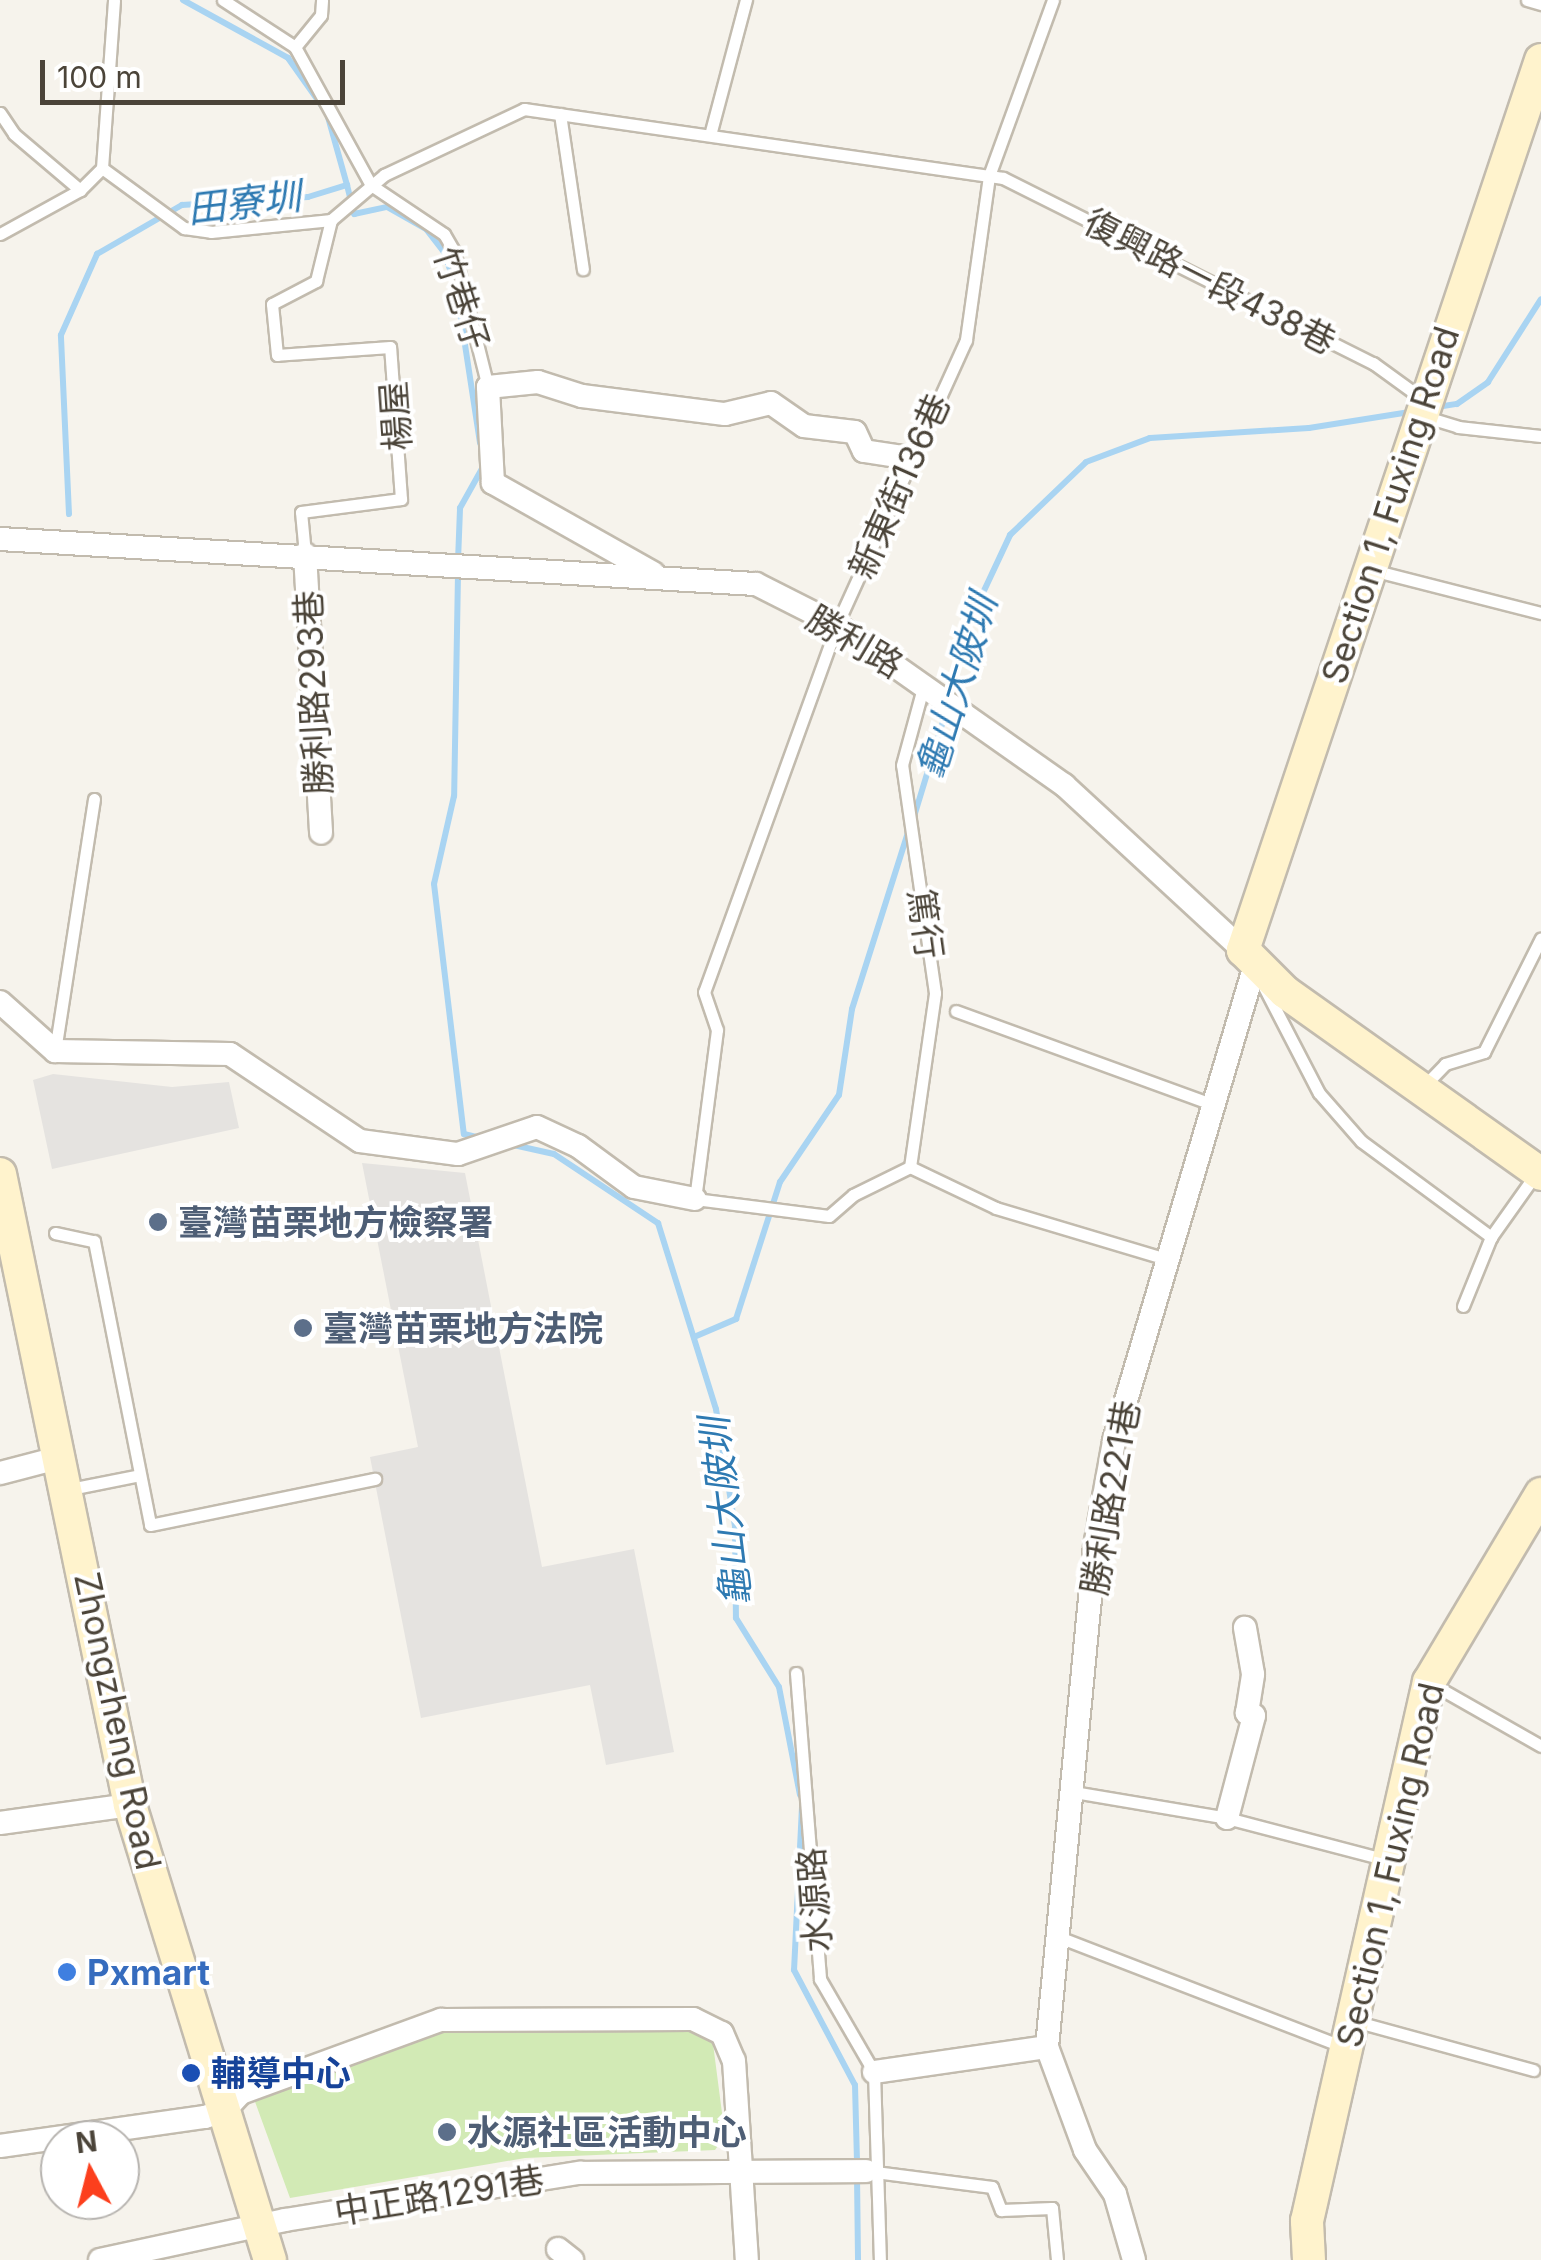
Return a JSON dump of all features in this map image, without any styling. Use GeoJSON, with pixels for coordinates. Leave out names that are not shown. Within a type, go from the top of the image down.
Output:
{"type":"FeatureCollection","features":[{"type":"Feature","properties":{"kind":"street","name":"Section 1, Fuxing Road"},"geometry":{"type":"LineString","coordinates":[[1249,958],[1368,568],[1541,60]]}},
{"type":"Feature","properties":{"kind":"street"},"geometry":{"type":"LineString","coordinates":[[660,577],[492,483],[488,387],[538,382],[582,396],[724,414],[771,404],[804,426],[855,432],[864,451],[910,458]]}},
{"type":"Feature","properties":{"kind":"street","name":"勝利路"},"geometry":{"type":"LineString","coordinates":[[0,540],[458,562],[756,584],[837,626],[1064,785],[1249,958],[1539,1173]]}},
{"type":"Feature","properties":{"kind":"street","name":"勝利路293巷"},"geometry":{"type":"LineString","coordinates":[[305,554],[321,832]]}},
{"type":"Feature","properties":{"kind":"street","name":"勝利路221巷"},"geometry":{"type":"LineString","coordinates":[[1047,2047],[1095,1546],[1114,1441],[1169,1260],[1249,958]]}},
{"type":"Feature","properties":{"kind":"street"},"geometry":{"type":"LineString","coordinates":[[0,1002],[54,1051],[230,1054],[360,1141],[458,1154],[538,1128],[578,1146],[634,1187],[694,1199]]}},
{"type":"Feature","properties":{"kind":"street","name":"Zhongzheng Road"},"geometry":{"type":"LineString","coordinates":[[0,1174],[9,1257],[65,1474],[130,1804],[266,2245]]}},
{"type":"Feature","properties":{"kind":"street"},"geometry":{"type":"LineString","coordinates":[[0,1473],[65,1474]]}},
{"type":"Feature","properties":{"kind":"street","name":"Section 1, Fuxing Road"},"geometry":{"type":"LineString","coordinates":[[1309,2260],[1307,2221],[1429,1682],[1532,1531],[1541,1494]]}},
{"type":"Feature","properties":{"kind":"street"},"geometry":{"type":"LineString","coordinates":[[1227,1818],[1254,1716],[1247,1713],[1253,1674],[1245,1628]]}},
{"type":"Feature","properties":{"kind":"street"},"geometry":{"type":"LineString","coordinates":[[0,1822],[130,1804]]}},
{"type":"Feature","properties":{"kind":"street"},"geometry":{"type":"LineString","coordinates":[[0,2146],[224,2111],[241,2093],[441,2020],[694,2019],[722,2033],[734,2061],[746,2260]]}},
{"type":"Feature","properties":{"kind":"street"},"geometry":{"type":"LineString","coordinates":[[874,2072],[1047,2047],[1085,2150],[1116,2194],[1134,2260]]}},
{"type":"Feature","properties":{"kind":"street"},"geometry":{"type":"LineString","coordinates":[[740,2173],[864,2172]]}},
{"type":"Feature","properties":{"kind":"street","name":"中正路1291巷"},"geometry":{"type":"LineString","coordinates":[[100,2260],[266,2245],[580,2173],[740,2173]]}},
{"type":"Feature","properties":{"kind":"lane"},"geometry":{"type":"LineString","coordinates":[[0,234],[80,190],[102,168],[114,0]]}},
{"type":"Feature","properties":{"kind":"lane"},"geometry":{"type":"LineString","coordinates":[[223,0],[295,47],[370,186]]}},
{"type":"Feature","properties":{"kind":"lane"},"geometry":{"type":"LineString","coordinates":[[295,47],[321,16],[322,0]]}},
{"type":"Feature","properties":{"kind":"lane"},"geometry":{"type":"LineString","coordinates":[[710,135],[746,0]]}},
{"type":"Feature","properties":{"kind":"lane","name":"新東街136巷"},"geometry":{"type":"LineString","coordinates":[[694,1199],[716,1030],[704,992],[837,626],[966,340],[989,176],[1053,0]]}},
{"type":"Feature","properties":{"kind":"lane"},"geometry":{"type":"LineString","coordinates":[[1526,0],[1541,4]]}},
{"type":"Feature","properties":{"kind":"lane","name":"復興路一段438巷"},"geometry":{"type":"LineString","coordinates":[[332,220],[370,186],[524,108],[989,176],[1373,363],[1422,407],[1458,427],[1541,436]]}},
{"type":"Feature","properties":{"kind":"lane"},"geometry":{"type":"LineString","coordinates":[[0,114],[14,134],[80,190]]}},
{"type":"Feature","properties":{"kind":"lane"},"geometry":{"type":"LineString","coordinates":[[560,114],[583,269]]}},
{"type":"Feature","properties":{"kind":"lane"},"geometry":{"type":"LineString","coordinates":[[102,168],[184,228],[211,232],[332,220]]}},
{"type":"Feature","properties":{"kind":"lane","name":"竹巷仔"},"geometry":{"type":"LineString","coordinates":[[370,186],[444,234],[454,250],[488,387]]}},
{"type":"Feature","properties":{"kind":"lane","name":"楊屋"},"geometry":{"type":"LineString","coordinates":[[305,554],[300,512],[401,499],[390,347],[277,355],[272,304],[316,281],[332,220]]}},
{"type":"Feature","properties":{"kind":"lane"},"geometry":{"type":"LineString","coordinates":[[1368,568],[1541,613]]}},
{"type":"Feature","properties":{"kind":"lane","name":"篤行"},"geometry":{"type":"LineString","coordinates":[[910,1167],[936,992],[902,764],[924,684]]}},
{"type":"Feature","properties":{"kind":"lane"},"geometry":{"type":"LineString","coordinates":[[54,1051],[94,799]]}},
{"type":"Feature","properties":{"kind":"lane"},"geometry":{"type":"LineString","coordinates":[[1423,1086],[1444,1064],[1484,1052],[1541,938]]}},
{"type":"Feature","properties":{"kind":"lane"},"geometry":{"type":"LineString","coordinates":[[1249,958],[1319,1093],[1361,1141],[1491,1237]]}},
{"type":"Feature","properties":{"kind":"lane"},"geometry":{"type":"LineString","coordinates":[[956,1011],[1211,1104]]}},
{"type":"Feature","properties":{"kind":"lane"},"geometry":{"type":"LineString","coordinates":[[694,1199],[829,1216],[852,1195],[910,1167],[996,1208],[1169,1260]]}},
{"type":"Feature","properties":{"kind":"lane"},"geometry":{"type":"LineString","coordinates":[[1463,1306],[1491,1237],[1539,1173]]}},
{"type":"Feature","properties":{"kind":"lane"},"geometry":{"type":"LineString","coordinates":[[55,1233],[94,1241],[150,1525],[374,1479]]}},
{"type":"Feature","properties":{"kind":"lane"},"geometry":{"type":"LineString","coordinates":[[65,1474],[140,1475]]}},
{"type":"Feature","properties":{"kind":"lane","name":"水源路"},"geometry":{"type":"LineString","coordinates":[[796,1674],[820,1979],[874,2072],[864,2172],[880,2260]]}},
{"type":"Feature","properties":{"kind":"lane"},"geometry":{"type":"LineString","coordinates":[[1429,1682],[1541,1746]]}},
{"type":"Feature","properties":{"kind":"lane"},"geometry":{"type":"LineString","coordinates":[[1074,1792],[1227,1818],[1389,1861]]}},
{"type":"Feature","properties":{"kind":"lane"},"geometry":{"type":"LineString","coordinates":[[1059,1937],[1348,2034],[1533,2070]]}},
{"type":"Feature","properties":{"kind":"lane"},"geometry":{"type":"LineString","coordinates":[[864,2172],[992,2186],[1000,2210],[1052,2208],[1057,2260]]}},
{"type":"Feature","properties":{"kind":"green space"},"geometry":{"type":"Polygon","coordinates":[[[682,2016],[712,2036],[725,2136],[715,2150],[525,2158],[290,2198],[254,2099],[420,2029],[682,2016]]]}},
{"type":"Feature","properties":{"kind":"shaded area"},"geometry":{"type":"Polygon","coordinates":[[[53,1074],[172,1087],[229,1082],[239,1128],[52,1169],[33,1080],[53,1074]]]}},
{"type":"Feature","properties":{"kind":"shaded area"},"geometry":{"type":"Polygon","coordinates":[[[362,1163],[465,1173],[542,1567],[634,1549],[674,1752],[606,1765],[590,1685],[421,1718],[370,1457],[418,1447],[362,1163]]]}},
{"type":"Feature","properties":{"kind":"waterway","name":"田寮圳"},"geometry":{"type":"LineString","coordinates":[[183,0],[288,58],[322,106]]}},
{"type":"Feature","properties":{"kind":"waterway","name":"田寮圳"},"geometry":{"type":"LineString","coordinates":[[69,514],[61,335],[97,254],[182,205],[308,197],[347,185],[328,117]]}},
{"type":"Feature","properties":{"kind":"waterway","name":"龜山大陂圳"},"geometry":{"type":"LineString","coordinates":[[347,185],[354,214],[387,207],[426,229],[444,252],[456,286],[480,443]]}},
{"type":"Feature","properties":{"kind":"waterway","name":"龜山大陂圳"},"geometry":{"type":"LineString","coordinates":[[1437,407],[1457,404],[1488,382],[1541,299]]}},
{"type":"Feature","properties":{"kind":"waterway","name":"龜山大陂圳"},"geometry":{"type":"LineString","coordinates":[[950,696],[967,627],[1010,535],[1086,462],[1150,438],[1309,428],[1410,412]]}},
{"type":"Feature","properties":{"kind":"waterway","name":"龜山大陂圳"},"geometry":{"type":"LineString","coordinates":[[458,561],[460,508],[484,465]]}},
{"type":"Feature","properties":{"kind":"waterway","name":"龜山大陂圳"},"geometry":{"type":"LineString","coordinates":[[458,574],[454,796],[434,884],[464,1134],[482,1138]]}},
{"type":"Feature","properties":{"kind":"waterway","name":"龜山大陂圳"},"geometry":{"type":"LineString","coordinates":[[913,820],[947,708]]}},
{"type":"Feature","properties":{"kind":"waterway","name":"龜山大陂圳"},"geometry":{"type":"LineString","coordinates":[[694,1337],[736,1319],[780,1182],[839,1095],[852,1009],[908,832]]}},
{"type":"Feature","properties":{"kind":"waterway","name":"龜山大陂圳"},"geometry":{"type":"LineString","coordinates":[[509,1144],[554,1154],[658,1223],[716,1409],[735,1526],[736,1618],[779,1687],[800,1795]]}},
{"type":"Feature","properties":{"kind":"waterway","name":"龜山大陂圳"},"geometry":{"type":"LineString","coordinates":[[802,1807],[794,1970],[855,2085],[857,2164]]}},
{"type":"Feature","properties":{"kind":"waterway","name":"龜山大陂圳"},"geometry":{"type":"LineString","coordinates":[[857,2176],[858,2260]]}},
{"type":"Feature","properties":{"kind":"place","name":"臺灣苗栗地方檢察署"},"geometry":{"type":"Point","coordinates":[158,1222]}},
{"type":"Feature","properties":{"kind":"place","name":"臺灣苗栗地方法院"},"geometry":{"type":"Point","coordinates":[303,1328]}},
{"type":"Feature","properties":{"kind":"place","name":"Pxmart"},"geometry":{"type":"Point","coordinates":[67,1972]}},
{"type":"Feature","properties":{"kind":"place","name":"輔導中心"},"geometry":{"type":"Point","coordinates":[191,2073]}},
{"type":"Feature","properties":{"kind":"place","name":"水源社區活動中心"},"geometry":{"type":"Point","coordinates":[447,2132]}}]}
